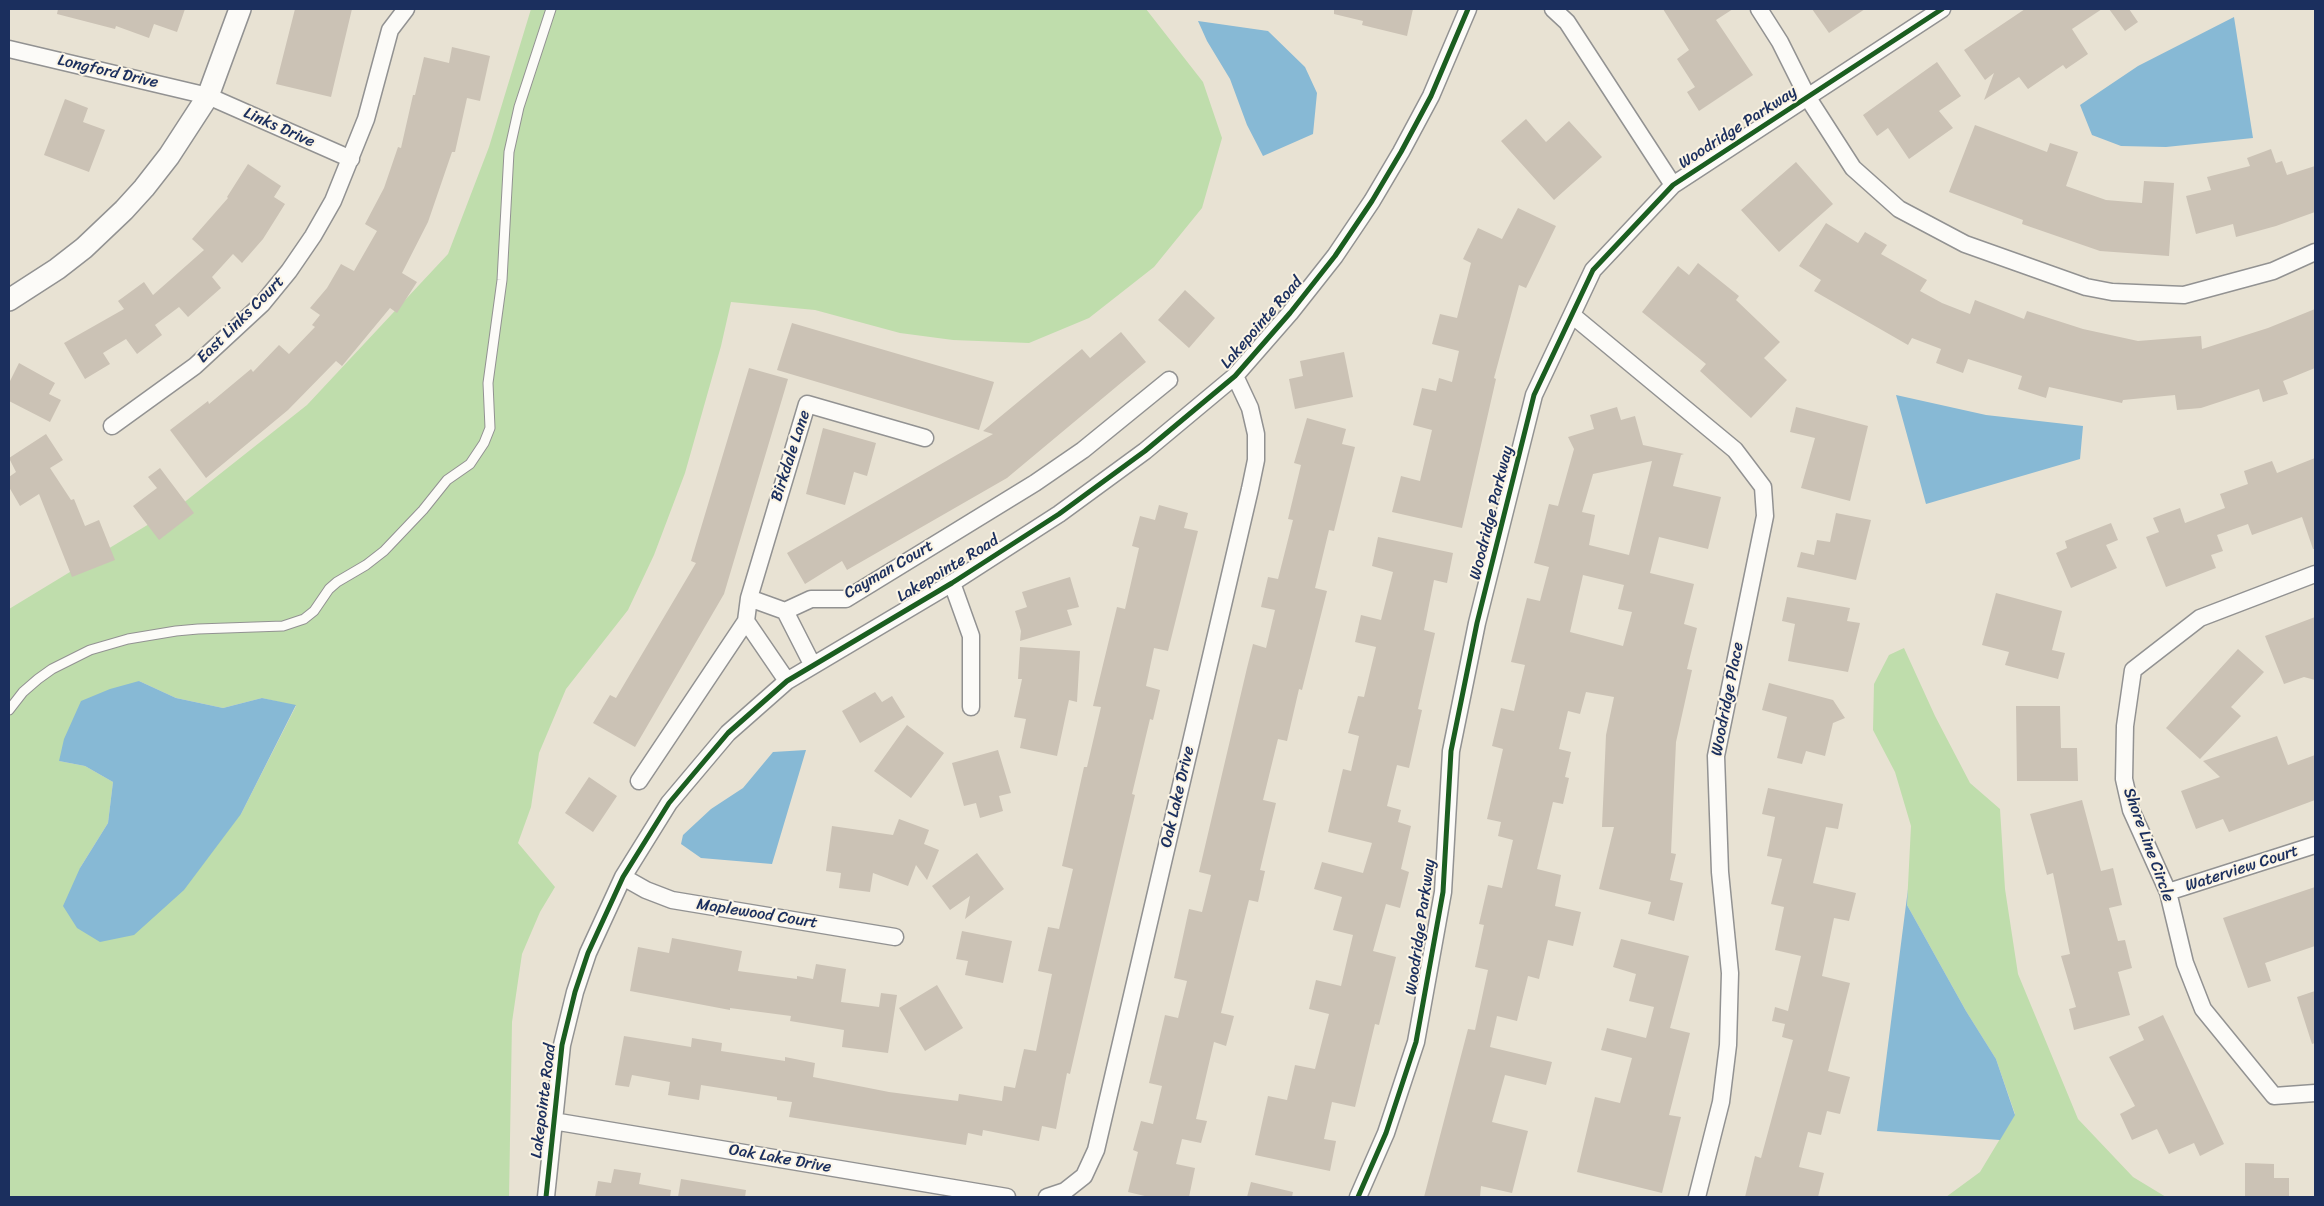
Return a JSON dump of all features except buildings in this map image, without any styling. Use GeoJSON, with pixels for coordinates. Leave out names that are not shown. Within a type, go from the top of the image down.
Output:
{"type":"FeatureCollection","features":[{"type":"Feature","properties":{"kind":"street"},"geometry":{"type":"LineString","coordinates":[[9,300],[57,269],[124,210],[169,156],[208,96],[240,9]]}},
{"type":"Feature","properties":{"kind":"street","name":"East Links Court"},"geometry":{"type":"LineString","coordinates":[[112,426],[195,366],[262,304],[290,271],[333,201],[366,119],[390,30],[406,9]]}},
{"type":"Feature","properties":{"kind":"street","name":"Lakepointe Road"},"geometry":{"type":"LineString","coordinates":[[546,1197],[562,1045],[575,992],[588,953],[623,877],[668,803],[728,733],[787,681],[812,664],[952,582],[1059,514],[1145,451],[1235,376],[1336,256],[1372,201],[1402,152],[1431,96],[1468,9]]}},
{"type":"Feature","properties":{"kind":"street"},"geometry":{"type":"LineString","coordinates":[[1553,9],[1567,22],[1673,185]]}},
{"type":"Feature","properties":{"kind":"street"},"geometry":{"type":"LineString","coordinates":[[1759,9],[1780,42],[1808,98],[1853,168],[1899,209],[1965,244],[2086,286],[2112,292],[2184,294],[2273,271],[2315,252]]}},
{"type":"Feature","properties":{"kind":"street","name":"Woodridge Parkway"},"geometry":{"type":"LineString","coordinates":[[1358,1197],[1386,1133],[1416,1042],[1443,892],[1451,751],[1477,623],[1534,395],[1593,270],[1673,185],[1942,9]]}},
{"type":"Feature","properties":{"kind":"street","name":"Longford Drive"},"geometry":{"type":"LineString","coordinates":[[9,49],[208,96]]}},
{"type":"Feature","properties":{"kind":"street","name":"Links Drive"},"geometry":{"type":"LineString","coordinates":[[208,96],[351,159]]}},
{"type":"Feature","properties":{"kind":"street","name":"Woodridge Place"},"geometry":{"type":"LineString","coordinates":[[1572,315],[1735,450],[1763,487],[1765,516],[1716,756],[1720,872],[1730,973],[1728,1036],[1721,1102],[1697,1197]]}},
{"type":"Feature","properties":{"kind":"street","name":"Oak Lake Drive"},"geometry":{"type":"LineString","coordinates":[[1047,1197],[1065,1191],[1084,1176],[1096,1150],[1250,489],[1256,460],[1256,434],[1250,408],[1235,376]]}},
{"type":"Feature","properties":{"kind":"street","name":"Cayman Court"},"geometry":{"type":"LineString","coordinates":[[785,611],[811,599],[846,599],[1035,483],[1084,450],[1169,380]]}},
{"type":"Feature","properties":{"kind":"street","name":"Birkdale Lane"},"geometry":{"type":"LineString","coordinates":[[749,598],[778,495],[807,404],[925,438]]}},
{"type":"Feature","properties":{"kind":"street","name":"Shore Line Circle"},"geometry":{"type":"LineString","coordinates":[[2315,574],[2200,618],[2133,670],[2125,726],[2124,780],[2131,810],[2168,892],[2185,963],[2203,1009],[2274,1096],[2315,1093]]}},
{"type":"Feature","properties":{"kind":"street"},"geometry":{"type":"LineString","coordinates":[[952,582],[971,636],[971,707]]}},
{"type":"Feature","properties":{"kind":"street"},"geometry":{"type":"LineString","coordinates":[[639,781],[746,621],[749,598],[785,611],[812,664]]}},
{"type":"Feature","properties":{"kind":"street"},"geometry":{"type":"LineString","coordinates":[[746,621],[787,681]]}},
{"type":"Feature","properties":{"kind":"street","name":"Waterview Court"},"geometry":{"type":"LineString","coordinates":[[2168,892],[2315,845]]}},
{"type":"Feature","properties":{"kind":"street","name":"Maplewood Court"},"geometry":{"type":"LineString","coordinates":[[623,877],[646,890],[672,900],[895,937]]}},
{"type":"Feature","properties":{"kind":"street","name":"Oak Lake Drive"},"geometry":{"type":"LineString","coordinates":[[553,1121],[1007,1197]]}},
{"type":"Feature","properties":{"kind":"lane"},"geometry":{"type":"LineString","coordinates":[[9,710],[23,692],[38,678],[90,650],[128,639],[176,631],[198,628],[283,626],[304,619],[314,611],[337,582],[366,565],[384,551],[423,510],[447,480],[470,464],[484,443],[490,428],[488,383],[502,280],[512,134],[551,9]]}},
{"type":"Feature","properties":{"kind":"green space"},"geometry":{"type":"Polygon","coordinates":[[[531,9],[1146,9],[1203,82],[1222,138],[1202,208],[1154,267],[1089,318],[1029,343],[953,340],[900,333],[815,310],[731,302],[721,346],[685,473],[654,555],[628,610],[566,689],[539,753],[531,807],[518,843],[555,887],[540,912],[522,954],[512,1022],[509,1197],[9,1197],[9,609],[182,504],[307,405],[448,254],[489,147],[531,9]],[[139,681],[59,761],[85,766],[113,782],[108,823],[80,868],[241,814],[296,706],[262,698],[223,708],[176,698],[139,681]]]}},
{"type":"Feature","properties":{"kind":"green space"},"geometry":{"type":"Polygon","coordinates":[[[1904,648],[1935,716],[1970,783],[2000,809],[2005,889],[2018,974],[2078,1119],[2133,1177],[2166,1197],[1946,1197],[1980,1172],[2015,1114],[1996,1059],[1966,1011],[1907,905],[1911,826],[1895,772],[1873,730],[1874,684],[1889,655],[1904,648]]]}},
{"type":"Feature","properties":{"kind":"water"},"geometry":{"type":"Polygon","coordinates":[[[2234,17],[2253,138],[2166,147],[2121,146],[2092,135],[2080,105],[2138,66],[2234,17]]]}},
{"type":"Feature","properties":{"kind":"water"},"geometry":{"type":"Polygon","coordinates":[[[1198,21],[1268,31],[1305,67],[1317,93],[1313,134],[1263,156],[1247,125],[1230,79],[1207,41],[1198,21]]]}},
{"type":"Feature","properties":{"kind":"water"},"geometry":{"type":"Polygon","coordinates":[[[1896,395],[1986,415],[2083,426],[2080,459],[1926,504],[1896,395]]]}},
{"type":"Feature","properties":{"kind":"water"},"geometry":{"type":"Polygon","coordinates":[[[139,681],[176,698],[223,708],[262,698],[296,705],[241,814],[184,890],[134,935],[100,942],[77,928],[63,906],[80,868],[108,823],[113,782],[85,766],[59,761],[64,739],[81,701],[110,689],[139,681]]]}},
{"type":"Feature","properties":{"kind":"water"},"geometry":{"type":"Polygon","coordinates":[[[806,750],[772,864],[701,858],[681,844],[683,835],[711,809],[743,788],[773,752],[806,750]]]}},
{"type":"Feature","properties":{"kind":"water"},"geometry":{"type":"Polygon","coordinates":[[[1908,889],[1907,905],[1966,1011],[1996,1059],[2015,1115],[2000,1140],[1877,1131],[1908,889]]]}},
{"type":"Feature","properties":{"kind":"cycle path"},"geometry":{"type":"LineString","coordinates":[[546,1197],[562,1045],[575,992],[588,953],[623,877],[669,803],[728,733],[787,681],[952,583],[1059,514],[1145,451],[1235,376],[1290,313],[1335,256],[1372,201],[1431,96],[1468,9]]}},
{"type":"Feature","properties":{"kind":"cycle path"},"geometry":{"type":"LineString","coordinates":[[1358,1197],[1386,1133],[1416,1042],[1443,892],[1451,751],[1477,623],[1534,395],[1593,270],[1673,185],[1942,9]]}}]}
